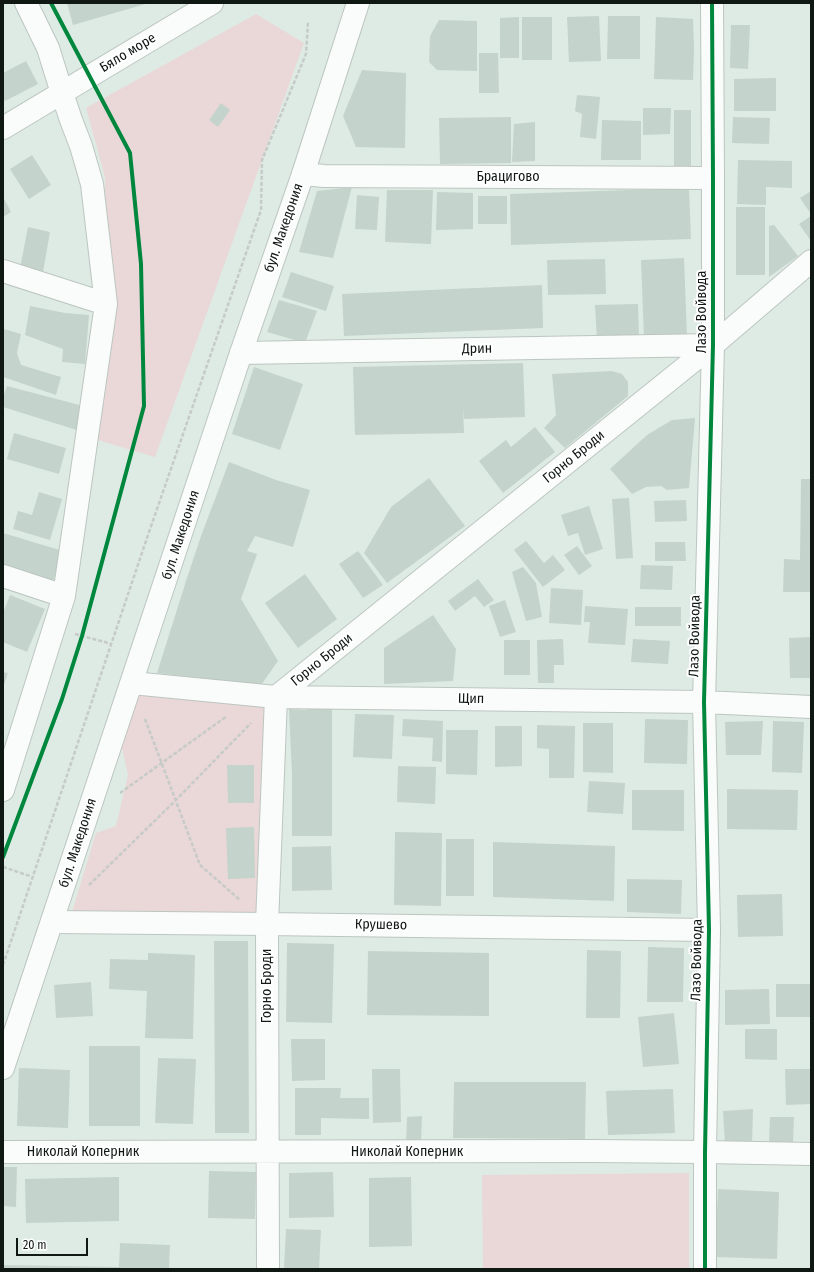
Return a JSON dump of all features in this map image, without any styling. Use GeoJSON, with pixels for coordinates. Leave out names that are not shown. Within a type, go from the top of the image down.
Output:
{"type":"FeatureCollection","features":[{"type":"Feature","properties":{"kind":"street"},"geometry":{"type":"LineString","coordinates":[[3,790],[64,596],[106,304],[92,184],[81,146],[48,48],[26,3]]}},
{"type":"Feature","properties":{"kind":"street","name":"Бяло море"},"geometry":{"type":"LineString","coordinates":[[3,128],[212,3]]}},
{"type":"Feature","properties":{"kind":"street","name":"бул. Македония"},"geometry":{"type":"LineString","coordinates":[[3,1068],[241,353],[303,174],[358,3]]}},
{"type":"Feature","properties":{"kind":"street","name":"Лазо Войвода"},"geometry":{"type":"LineString","coordinates":[[705,1269],[704,1152],[709,930],[704,702],[713,345],[712,3]]}},
{"type":"Feature","properties":{"kind":"street","name":"Брацигово"},"geometry":{"type":"LineString","coordinates":[[303,174],[332,176],[713,178]]}},
{"type":"Feature","properties":{"kind":"street","name":"Горно Броди"},"geometry":{"type":"LineString","coordinates":[[268,1269],[266,696],[713,345],[811,262]]}},
{"type":"Feature","properties":{"kind":"street"},"geometry":{"type":"LineString","coordinates":[[3,272],[106,304]]}},
{"type":"Feature","properties":{"kind":"street","name":"Дрин"},"geometry":{"type":"LineString","coordinates":[[241,353],[713,345]]}},
{"type":"Feature","properties":{"kind":"street"},"geometry":{"type":"LineString","coordinates":[[3,576],[64,596]]}},
{"type":"Feature","properties":{"kind":"street","name":"Щип"},"geometry":{"type":"LineString","coordinates":[[132,683],[266,696],[704,702],[811,707]]}},
{"type":"Feature","properties":{"kind":"street","name":"Крушево"},"geometry":{"type":"LineString","coordinates":[[52,922],[709,930]]}},
{"type":"Feature","properties":{"kind":"street","name":"Николай Коперник"},"geometry":{"type":"LineString","coordinates":[[3,1152],[704,1152],[811,1154]]}},
{"type":"Feature","properties":{"kind":"path"},"geometry":{"type":"LineString","coordinates":[[3,965],[261,210],[262,160],[306,54],[308,22]]}},
{"type":"Feature","properties":{"kind":"path"},"geometry":{"type":"LineString","coordinates":[[54,628],[112,644]]}},
{"type":"Feature","properties":{"kind":"path"},"geometry":{"type":"LineString","coordinates":[[80,643],[84,629]]}},
{"type":"Feature","properties":{"kind":"path"},"geometry":{"type":"LineString","coordinates":[[132,683],[200,865],[267,924]]}},
{"type":"Feature","properties":{"kind":"path"},"geometry":{"type":"LineString","coordinates":[[118,794],[161,764],[266,696]]}},
{"type":"Feature","properties":{"kind":"path"},"geometry":{"type":"LineString","coordinates":[[86,889],[175,801],[266,696]]}},
{"type":"Feature","properties":{"kind":"path"},"geometry":{"type":"LineString","coordinates":[[3,867],[33,877]]}},
{"type":"Feature","properties":{"kind":"shaded area"},"geometry":{"type":"Polygon","coordinates":[[[256,14],[304,43],[155,457],[94,439],[106,276],[105,177],[86,108],[256,14]]]}},
{"type":"Feature","properties":{"kind":"shaded area"},"geometry":{"type":"Polygon","coordinates":[[[138,695],[269,706],[260,915],[72,912],[96,833],[116,826],[128,775],[122,748],[138,695]]]}},
{"type":"Feature","properties":{"kind":"shaded area"},"geometry":{"type":"Polygon","coordinates":[[[689,1173],[689,1269],[483,1269],[482,1175],[689,1173]]]}},
{"type":"Feature","properties":{"kind":"building"},"geometry":{"type":"Polygon","coordinates":[[[67,3],[149,3],[73,25],[67,3]]]}},
{"type":"Feature","properties":{"kind":"building"},"geometry":{"type":"Polygon","coordinates":[[[599,16],[601,61],[569,62],[567,17],[599,16]]]}},
{"type":"Feature","properties":{"kind":"building"},"geometry":{"type":"Polygon","coordinates":[[[608,16],[640,16],[640,59],[607,59],[608,16]]]}},
{"type":"Feature","properties":{"kind":"building"},"geometry":{"type":"Polygon","coordinates":[[[519,17],[519,58],[500,58],[500,18],[519,17]]]}},
{"type":"Feature","properties":{"kind":"building"},"geometry":{"type":"Polygon","coordinates":[[[522,17],[552,17],[552,60],[522,60],[522,17]]]}},
{"type":"Feature","properties":{"kind":"building"},"geometry":{"type":"Polygon","coordinates":[[[656,17],[693,19],[693,80],[654,79],[656,17]]]}},
{"type":"Feature","properties":{"kind":"building"},"geometry":{"type":"Polygon","coordinates":[[[439,20],[477,21],[477,71],[437,70],[429,62],[430,36],[439,20]]]}},
{"type":"Feature","properties":{"kind":"building"},"geometry":{"type":"Polygon","coordinates":[[[731,25],[750,25],[748,69],[730,68],[731,25]]]}},
{"type":"Feature","properties":{"kind":"building"},"geometry":{"type":"Polygon","coordinates":[[[479,53],[498,53],[499,93],[479,93],[479,53]]]}},
{"type":"Feature","properties":{"kind":"building"},"geometry":{"type":"Polygon","coordinates":[[[26,61],[38,84],[5,101],[3,97],[3,73],[26,61]]]}},
{"type":"Feature","properties":{"kind":"building"},"geometry":{"type":"Polygon","coordinates":[[[362,70],[406,73],[405,148],[356,147],[343,116],[362,70]]]}},
{"type":"Feature","properties":{"kind":"building"},"geometry":{"type":"Polygon","coordinates":[[[776,78],[776,111],[734,111],[734,79],[776,78]]]}},
{"type":"Feature","properties":{"kind":"building"},"geometry":{"type":"Polygon","coordinates":[[[577,95],[600,97],[596,139],[580,137],[582,114],[575,111],[577,95]]]}},
{"type":"Feature","properties":{"kind":"building"},"geometry":{"type":"Polygon","coordinates":[[[221,103],[230,110],[218,127],[209,120],[221,103]]]}},
{"type":"Feature","properties":{"kind":"building"},"geometry":{"type":"Polygon","coordinates":[[[643,108],[671,108],[670,134],[643,135],[643,108]]]}},
{"type":"Feature","properties":{"kind":"building"},"geometry":{"type":"Polygon","coordinates":[[[674,110],[691,110],[691,168],[674,168],[674,110]]]}},
{"type":"Feature","properties":{"kind":"building"},"geometry":{"type":"Polygon","coordinates":[[[511,117],[511,163],[440,164],[439,118],[511,117]]]}},
{"type":"Feature","properties":{"kind":"building"},"geometry":{"type":"Polygon","coordinates":[[[733,117],[770,118],[769,144],[732,143],[733,117]]]}},
{"type":"Feature","properties":{"kind":"building"},"geometry":{"type":"Polygon","coordinates":[[[602,120],[641,121],[641,160],[601,160],[602,120]]]}},
{"type":"Feature","properties":{"kind":"building"},"geometry":{"type":"Polygon","coordinates":[[[535,122],[535,161],[512,162],[514,124],[535,122]]]}},
{"type":"Feature","properties":{"kind":"building"},"geometry":{"type":"Polygon","coordinates":[[[32,155],[51,185],[29,199],[10,169],[32,155]]]}},
{"type":"Feature","properties":{"kind":"building"},"geometry":{"type":"Polygon","coordinates":[[[738,160],[792,161],[792,188],[766,187],[766,205],[737,204],[738,160]]]}},
{"type":"Feature","properties":{"kind":"building"},"geometry":{"type":"Polygon","coordinates":[[[352,187],[333,258],[299,252],[317,191],[352,187]]]}},
{"type":"Feature","properties":{"kind":"building"},"geometry":{"type":"Polygon","coordinates":[[[689,188],[691,239],[511,245],[510,194],[689,188]]]}},
{"type":"Feature","properties":{"kind":"building"},"geometry":{"type":"Polygon","coordinates":[[[387,190],[433,190],[431,244],[385,242],[387,190]]]}},
{"type":"Feature","properties":{"kind":"building"},"geometry":{"type":"Polygon","coordinates":[[[811,191],[811,214],[800,198],[811,191]]]}},
{"type":"Feature","properties":{"kind":"building"},"geometry":{"type":"Polygon","coordinates":[[[437,192],[473,193],[473,229],[436,230],[437,192]]]}},
{"type":"Feature","properties":{"kind":"building"},"geometry":{"type":"Polygon","coordinates":[[[357,195],[379,197],[377,230],[355,229],[357,195]]]}},
{"type":"Feature","properties":{"kind":"building"},"geometry":{"type":"Polygon","coordinates":[[[478,196],[507,196],[507,224],[478,224],[478,196]]]}},
{"type":"Feature","properties":{"kind":"building"},"geometry":{"type":"Polygon","coordinates":[[[3,197],[11,212],[3,217],[3,197]]]}},
{"type":"Feature","properties":{"kind":"building"},"geometry":{"type":"Polygon","coordinates":[[[736,207],[765,207],[765,275],[736,275],[736,207]]]}},
{"type":"Feature","properties":{"kind":"building"},"geometry":{"type":"Polygon","coordinates":[[[811,216],[811,241],[799,224],[811,216]]]}},
{"type":"Feature","properties":{"kind":"building"},"geometry":{"type":"Polygon","coordinates":[[[774,225],[798,256],[769,277],[769,226],[774,225]]]}},
{"type":"Feature","properties":{"kind":"building"},"geometry":{"type":"Polygon","coordinates":[[[28,227],[50,232],[43,272],[20,268],[28,227]]]}},
{"type":"Feature","properties":{"kind":"building"},"geometry":{"type":"Polygon","coordinates":[[[684,258],[687,337],[644,338],[641,260],[684,258]]]}},
{"type":"Feature","properties":{"kind":"building"},"geometry":{"type":"Polygon","coordinates":[[[605,259],[606,294],[548,295],[547,260],[605,259]]]}},
{"type":"Feature","properties":{"kind":"building"},"geometry":{"type":"Polygon","coordinates":[[[291,272],[334,286],[326,311],[282,297],[291,272]]]}},
{"type":"Feature","properties":{"kind":"building"},"geometry":{"type":"Polygon","coordinates":[[[542,285],[543,328],[344,336],[342,294],[542,285]]]}},
{"type":"Feature","properties":{"kind":"building"},"geometry":{"type":"Polygon","coordinates":[[[279,300],[317,311],[305,343],[267,332],[279,300]]]}},
{"type":"Feature","properties":{"kind":"building"},"geometry":{"type":"Polygon","coordinates":[[[638,304],[639,338],[597,340],[595,305],[638,304]]]}},
{"type":"Feature","properties":{"kind":"building"},"geometry":{"type":"Polygon","coordinates":[[[30,306],[65,313],[89,315],[85,364],[62,362],[63,349],[25,335],[30,306]]]}},
{"type":"Feature","properties":{"kind":"building"},"geometry":{"type":"Polygon","coordinates":[[[4,329],[21,334],[17,353],[21,365],[61,377],[56,395],[3,377],[4,329]]]}},
{"type":"Feature","properties":{"kind":"building"},"geometry":{"type":"Polygon","coordinates":[[[523,363],[525,417],[464,419],[463,407],[464,433],[355,435],[353,367],[523,363]]]}},
{"type":"Feature","properties":{"kind":"building"},"geometry":{"type":"Polygon","coordinates":[[[254,367],[303,384],[280,450],[232,434],[254,367]]]}},
{"type":"Feature","properties":{"kind":"building"},"geometry":{"type":"Polygon","coordinates":[[[612,371],[622,374],[628,382],[628,396],[565,448],[544,428],[556,415],[552,374],[612,371]]]}},
{"type":"Feature","properties":{"kind":"building"},"geometry":{"type":"Polygon","coordinates":[[[7,386],[87,407],[80,431],[3,407],[3,397],[7,386]]]}},
{"type":"Feature","properties":{"kind":"building"},"geometry":{"type":"Polygon","coordinates":[[[695,418],[689,488],[667,490],[661,486],[646,487],[632,494],[610,469],[647,435],[672,420],[695,418]]]}},
{"type":"Feature","properties":{"kind":"building"},"geometry":{"type":"Polygon","coordinates":[[[535,427],[555,452],[503,493],[479,461],[506,440],[511,447],[535,427]]]}},
{"type":"Feature","properties":{"kind":"building"},"geometry":{"type":"Polygon","coordinates":[[[14,433],[66,448],[59,474],[7,459],[14,433]]]}},
{"type":"Feature","properties":{"kind":"building"},"geometry":{"type":"Polygon","coordinates":[[[229,462],[276,480],[310,490],[293,547],[255,536],[247,551],[257,554],[241,599],[278,661],[261,685],[157,673],[201,536],[229,462]]]}},
{"type":"Feature","properties":{"kind":"building"},"geometry":{"type":"Polygon","coordinates":[[[429,478],[465,526],[387,583],[364,553],[391,507],[429,478]]]}},
{"type":"Feature","properties":{"kind":"building"},"geometry":{"type":"Polygon","coordinates":[[[801,479],[811,479],[811,592],[783,592],[784,559],[800,560],[801,479]]]}},
{"type":"Feature","properties":{"kind":"building"},"geometry":{"type":"Polygon","coordinates":[[[39,492],[62,499],[50,540],[13,529],[18,511],[32,515],[39,492]]]}},
{"type":"Feature","properties":{"kind":"building"},"geometry":{"type":"Polygon","coordinates":[[[629,498],[633,558],[616,559],[612,499],[629,498]]]}},
{"type":"Feature","properties":{"kind":"building"},"geometry":{"type":"Polygon","coordinates":[[[686,500],[687,521],[655,522],[654,501],[686,500]]]}},
{"type":"Feature","properties":{"kind":"building"},"geometry":{"type":"Polygon","coordinates":[[[589,506],[603,549],[585,555],[578,533],[568,536],[561,515],[589,506]]]}},
{"type":"Feature","properties":{"kind":"building"},"geometry":{"type":"Polygon","coordinates":[[[3,533],[63,551],[53,581],[3,566],[3,533]]]}},
{"type":"Feature","properties":{"kind":"building"},"geometry":{"type":"Polygon","coordinates":[[[526,541],[544,563],[553,555],[565,570],[543,587],[514,550],[526,541]]]}},
{"type":"Feature","properties":{"kind":"building"},"geometry":{"type":"Polygon","coordinates":[[[655,542],[685,542],[686,561],[655,561],[655,542]]]}},
{"type":"Feature","properties":{"kind":"building"},"geometry":{"type":"Polygon","coordinates":[[[577,546],[592,566],[579,575],[564,555],[577,546]]]}},
{"type":"Feature","properties":{"kind":"building"},"geometry":{"type":"Polygon","coordinates":[[[358,551],[383,585],[363,598],[339,564],[358,551]]]}},
{"type":"Feature","properties":{"kind":"building"},"geometry":{"type":"Polygon","coordinates":[[[641,565],[673,566],[672,590],[640,589],[641,565]]]}},
{"type":"Feature","properties":{"kind":"building"},"geometry":{"type":"Polygon","coordinates":[[[523,567],[536,583],[542,617],[526,621],[512,572],[523,567]]]}},
{"type":"Feature","properties":{"kind":"building"},"geometry":{"type":"Polygon","coordinates":[[[305,574],[337,619],[298,648],[265,603],[305,574]]]}},
{"type":"Feature","properties":{"kind":"building"},"geometry":{"type":"Polygon","coordinates":[[[478,579],[494,600],[484,607],[475,596],[455,611],[448,601],[478,579]]]}},
{"type":"Feature","properties":{"kind":"building"},"geometry":{"type":"Polygon","coordinates":[[[551,588],[583,590],[581,625],[549,623],[551,588]]]}},
{"type":"Feature","properties":{"kind":"building"},"geometry":{"type":"Polygon","coordinates":[[[10,595],[45,609],[27,652],[3,642],[3,613],[10,595]]]}},
{"type":"Feature","properties":{"kind":"building"},"geometry":{"type":"Polygon","coordinates":[[[505,600],[516,632],[500,637],[489,606],[505,600]]]}},
{"type":"Feature","properties":{"kind":"building"},"geometry":{"type":"Polygon","coordinates":[[[585,606],[628,609],[625,645],[588,643],[590,622],[584,622],[585,606]]]}},
{"type":"Feature","properties":{"kind":"building"},"geometry":{"type":"Polygon","coordinates":[[[635,607],[681,607],[681,626],[635,626],[635,607]]]}},
{"type":"Feature","properties":{"kind":"building"},"geometry":{"type":"Polygon","coordinates":[[[433,615],[456,649],[453,681],[384,684],[384,648],[433,615]]]}},
{"type":"Feature","properties":{"kind":"building"},"geometry":{"type":"Polygon","coordinates":[[[811,637],[811,678],[790,678],[789,638],[811,637]]]}},
{"type":"Feature","properties":{"kind":"building"},"geometry":{"type":"Polygon","coordinates":[[[563,639],[564,665],[554,665],[554,683],[538,683],[537,640],[563,639]]]}},
{"type":"Feature","properties":{"kind":"building"},"geometry":{"type":"Polygon","coordinates":[[[633,639],[670,641],[668,664],[631,662],[633,639]]]}},
{"type":"Feature","properties":{"kind":"building"},"geometry":{"type":"Polygon","coordinates":[[[504,640],[530,640],[530,675],[504,675],[504,640]]]}},
{"type":"Feature","properties":{"kind":"building"},"geometry":{"type":"Polygon","coordinates":[[[3,672],[8,673],[3,688],[3,672]]]}},
{"type":"Feature","properties":{"kind":"building"},"geometry":{"type":"Polygon","coordinates":[[[319,704],[332,704],[332,836],[292,836],[292,774],[289,709],[306,710],[319,704]]]}},
{"type":"Feature","properties":{"kind":"building"},"geometry":{"type":"Polygon","coordinates":[[[355,714],[394,715],[392,759],[353,757],[355,714]]]}},
{"type":"Feature","properties":{"kind":"building"},"geometry":{"type":"Polygon","coordinates":[[[403,719],[443,721],[442,762],[432,761],[433,738],[402,736],[403,719]]]}},
{"type":"Feature","properties":{"kind":"building"},"geometry":{"type":"Polygon","coordinates":[[[645,719],[688,720],[687,764],[644,763],[645,719]]]}},
{"type":"Feature","properties":{"kind":"building"},"geometry":{"type":"Polygon","coordinates":[[[763,721],[761,755],[726,755],[725,722],[763,721]]]}},
{"type":"Feature","properties":{"kind":"building"},"geometry":{"type":"Polygon","coordinates":[[[773,721],[804,722],[802,773],[772,772],[773,721]]]}},
{"type":"Feature","properties":{"kind":"building"},"geometry":{"type":"Polygon","coordinates":[[[583,723],[613,723],[613,773],[583,772],[583,723]]]}},
{"type":"Feature","properties":{"kind":"building"},"geometry":{"type":"Polygon","coordinates":[[[537,725],[575,726],[574,778],[549,778],[549,749],[537,748],[537,725]]]}},
{"type":"Feature","properties":{"kind":"building"},"geometry":{"type":"Polygon","coordinates":[[[495,726],[522,726],[522,766],[495,767],[495,726]]]}},
{"type":"Feature","properties":{"kind":"building"},"geometry":{"type":"Polygon","coordinates":[[[446,730],[478,730],[477,775],[446,774],[446,730]]]}},
{"type":"Feature","properties":{"kind":"building"},"geometry":{"type":"Polygon","coordinates":[[[227,765],[254,765],[254,803],[228,803],[227,765]]]}},
{"type":"Feature","properties":{"kind":"building"},"geometry":{"type":"Polygon","coordinates":[[[398,766],[436,767],[435,804],[397,802],[398,766]]]}},
{"type":"Feature","properties":{"kind":"building"},"geometry":{"type":"Polygon","coordinates":[[[589,781],[625,783],[623,814],[587,812],[589,781]]]}},
{"type":"Feature","properties":{"kind":"building"},"geometry":{"type":"Polygon","coordinates":[[[727,789],[798,790],[797,830],[727,829],[727,789]]]}},
{"type":"Feature","properties":{"kind":"building"},"geometry":{"type":"Polygon","coordinates":[[[632,790],[684,790],[684,831],[632,830],[632,790]]]}},
{"type":"Feature","properties":{"kind":"building"},"geometry":{"type":"Polygon","coordinates":[[[254,827],[255,878],[228,879],[226,828],[254,827]]]}},
{"type":"Feature","properties":{"kind":"building"},"geometry":{"type":"Polygon","coordinates":[[[395,832],[442,833],[441,906],[394,905],[395,832]]]}},
{"type":"Feature","properties":{"kind":"building"},"geometry":{"type":"Polygon","coordinates":[[[446,839],[474,839],[474,896],[446,896],[446,839]]]}},
{"type":"Feature","properties":{"kind":"building"},"geometry":{"type":"Polygon","coordinates":[[[493,842],[615,846],[614,901],[493,897],[493,842]]]}},
{"type":"Feature","properties":{"kind":"building"},"geometry":{"type":"Polygon","coordinates":[[[331,846],[332,890],[292,891],[292,847],[331,846]]]}},
{"type":"Feature","properties":{"kind":"building"},"geometry":{"type":"Polygon","coordinates":[[[627,879],[682,880],[681,914],[627,912],[627,879]]]}},
{"type":"Feature","properties":{"kind":"building"},"geometry":{"type":"Polygon","coordinates":[[[782,894],[783,936],[738,937],[737,895],[782,894]]]}},
{"type":"Feature","properties":{"kind":"building"},"geometry":{"type":"Polygon","coordinates":[[[214,941],[248,941],[249,1133],[215,1133],[214,941]]]}},
{"type":"Feature","properties":{"kind":"building"},"geometry":{"type":"Polygon","coordinates":[[[287,943],[334,944],[332,1023],[286,1022],[287,943]]]}},
{"type":"Feature","properties":{"kind":"building"},"geometry":{"type":"Polygon","coordinates":[[[648,947],[684,948],[683,1002],[647,1002],[648,947]]]}},
{"type":"Feature","properties":{"kind":"building"},"geometry":{"type":"Polygon","coordinates":[[[587,950],[621,951],[620,1018],[586,1018],[587,950]]]}},
{"type":"Feature","properties":{"kind":"building"},"geometry":{"type":"Polygon","coordinates":[[[368,951],[489,953],[489,1016],[367,1015],[368,951]]]}},
{"type":"Feature","properties":{"kind":"building"},"geometry":{"type":"Polygon","coordinates":[[[148,953],[195,955],[193,1039],[145,1038],[147,991],[109,989],[110,959],[148,960],[148,953]]]}},
{"type":"Feature","properties":{"kind":"building"},"geometry":{"type":"Polygon","coordinates":[[[91,982],[93,1016],[56,1018],[54,985],[91,982]]]}},
{"type":"Feature","properties":{"kind":"building"},"geometry":{"type":"Polygon","coordinates":[[[776,984],[811,984],[811,1017],[776,1017],[776,984]]]}},
{"type":"Feature","properties":{"kind":"building"},"geometry":{"type":"Polygon","coordinates":[[[769,989],[770,1024],[725,1025],[725,990],[769,989]]]}},
{"type":"Feature","properties":{"kind":"building"},"geometry":{"type":"Polygon","coordinates":[[[674,1013],[679,1064],[643,1067],[638,1017],[674,1013]]]}},
{"type":"Feature","properties":{"kind":"building"},"geometry":{"type":"Polygon","coordinates":[[[745,1029],[777,1029],[777,1060],[745,1059],[745,1029]]]}},
{"type":"Feature","properties":{"kind":"building"},"geometry":{"type":"Polygon","coordinates":[[[291,1039],[325,1039],[325,1080],[292,1081],[291,1039]]]}},
{"type":"Feature","properties":{"kind":"building"},"geometry":{"type":"Polygon","coordinates":[[[89,1046],[140,1046],[140,1126],[89,1126],[89,1046]]]}},
{"type":"Feature","properties":{"kind":"building"},"geometry":{"type":"Polygon","coordinates":[[[158,1058],[196,1059],[193,1124],[155,1123],[158,1058]]]}},
{"type":"Feature","properties":{"kind":"building"},"geometry":{"type":"Polygon","coordinates":[[[19,1068],[70,1070],[68,1128],[17,1126],[19,1068]]]}},
{"type":"Feature","properties":{"kind":"building"},"geometry":{"type":"Polygon","coordinates":[[[372,1069],[400,1069],[401,1122],[373,1123],[372,1069]]]}},
{"type":"Feature","properties":{"kind":"building"},"geometry":{"type":"Polygon","coordinates":[[[785,1069],[811,1069],[811,1104],[786,1105],[785,1069]]]}},
{"type":"Feature","properties":{"kind":"building"},"geometry":{"type":"Polygon","coordinates":[[[454,1082],[586,1082],[585,1139],[453,1138],[454,1082]]]}},
{"type":"Feature","properties":{"kind":"building"},"geometry":{"type":"Polygon","coordinates":[[[295,1088],[341,1088],[340,1098],[369,1098],[369,1119],[321,1118],[321,1135],[295,1135],[295,1088]]]}},
{"type":"Feature","properties":{"kind":"building"},"geometry":{"type":"Polygon","coordinates":[[[673,1089],[675,1133],[608,1135],[606,1091],[673,1089]]]}},
{"type":"Feature","properties":{"kind":"building"},"geometry":{"type":"Polygon","coordinates":[[[753,1109],[752,1144],[725,1143],[723,1111],[753,1109]]]}},
{"type":"Feature","properties":{"kind":"building"},"geometry":{"type":"Polygon","coordinates":[[[422,1116],[421,1143],[406,1143],[407,1117],[422,1116]]]}},
{"type":"Feature","properties":{"kind":"building"},"geometry":{"type":"Polygon","coordinates":[[[770,1117],[794,1117],[793,1144],[769,1144],[770,1117]]]}},
{"type":"Feature","properties":{"kind":"building"},"geometry":{"type":"Polygon","coordinates":[[[3,1167],[17,1167],[16,1207],[3,1206],[3,1167]]]}},
{"type":"Feature","properties":{"kind":"building"},"geometry":{"type":"Polygon","coordinates":[[[209,1171],[256,1172],[255,1219],[208,1218],[209,1171]]]}},
{"type":"Feature","properties":{"kind":"building"},"geometry":{"type":"Polygon","coordinates":[[[333,1172],[334,1217],[289,1218],[289,1173],[333,1172]]]}},
{"type":"Feature","properties":{"kind":"building"},"geometry":{"type":"Polygon","coordinates":[[[119,1177],[119,1221],[26,1223],[25,1179],[119,1177]]]}},
{"type":"Feature","properties":{"kind":"building"},"geometry":{"type":"Polygon","coordinates":[[[411,1177],[412,1246],[369,1247],[369,1178],[411,1177]]]}},
{"type":"Feature","properties":{"kind":"building"},"geometry":{"type":"Polygon","coordinates":[[[718,1189],[779,1192],[777,1259],[715,1257],[718,1189]]]}},
{"type":"Feature","properties":{"kind":"building"},"geometry":{"type":"Polygon","coordinates":[[[286,1229],[321,1230],[319,1269],[284,1269],[286,1229]]]}},
{"type":"Feature","properties":{"kind":"building"},"geometry":{"type":"Polygon","coordinates":[[[120,1243],[170,1245],[169,1269],[3,1269],[3,1265],[119,1267],[120,1243]]]}},
{"type":"Feature","properties":{"kind":"cycle path"},"geometry":{"type":"LineString","coordinates":[[3,857],[62,699],[82,636],[144,406],[141,264],[130,153],[51,3]]}},
{"type":"Feature","properties":{"kind":"cycle path"},"geometry":{"type":"LineString","coordinates":[[705,1269],[705,1152],[709,930],[704,702],[713,345],[712,3]]}}]}
